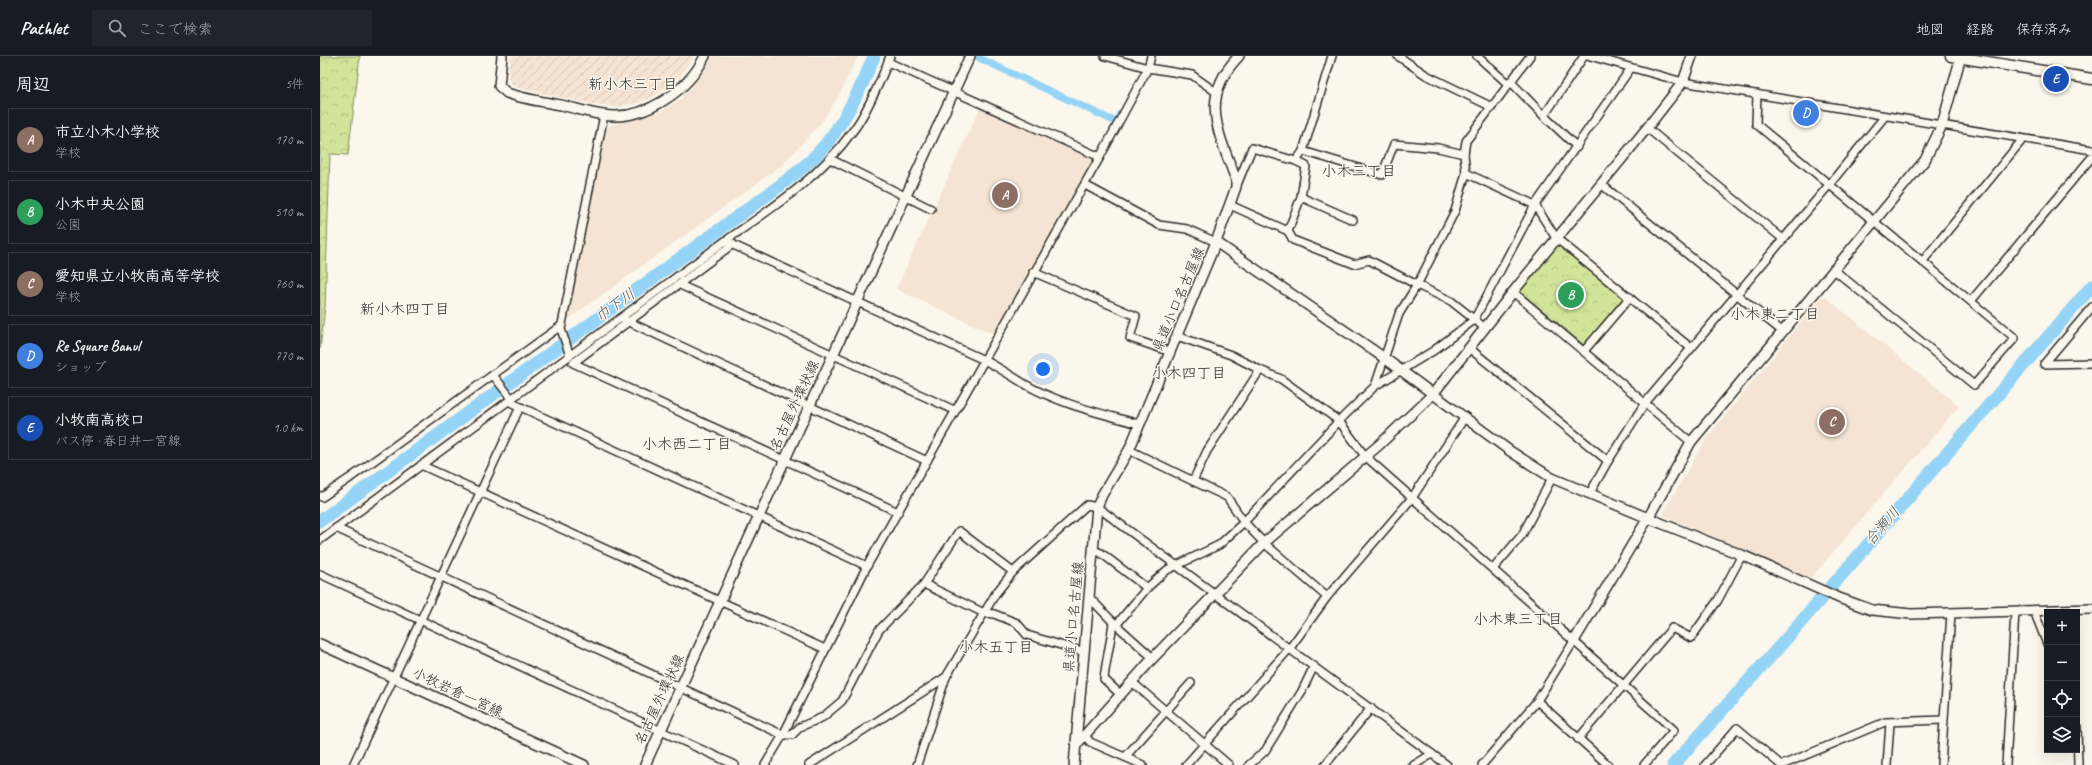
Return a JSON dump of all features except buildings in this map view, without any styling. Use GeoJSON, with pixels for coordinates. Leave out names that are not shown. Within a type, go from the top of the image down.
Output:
{"type":"FeatureCollection","features":[{"type":"Feature","properties":{"kind":"main road"},"geometry":{"type":"LineString","coordinates":[[1958,57],[2092,78]]}},
{"type":"Feature","properties":{"kind":"street"},"geometry":{"type":"LineString","coordinates":[[502,56],[499,86],[507,94],[604,115],[626,114],[642,111],[658,104],[672,95],[691,77],[705,56]]}},
{"type":"Feature","properties":{"kind":"street","name":"名古屋外環状線"},"geometry":{"type":"LineString","coordinates":[[644,765],[970,56]]}},
{"type":"Feature","properties":{"kind":"street"},"geometry":{"type":"LineString","coordinates":[[1105,56],[1148,68],[1192,75],[1216,92]]}},
{"type":"Feature","properties":{"kind":"street"},"geometry":{"type":"LineString","coordinates":[[765,765],[783,735],[867,566],[927,461],[954,410],[1085,185],[1148,68],[1151,56]]}},
{"type":"Feature","properties":{"kind":"street"},"geometry":{"type":"LineString","coordinates":[[1236,187],[1236,180],[1215,121],[1216,92],[1229,68],[1239,56]]}},
{"type":"Feature","properties":{"kind":"street"},"geometry":{"type":"LineString","coordinates":[[1296,161],[1303,151],[1332,56]]}},
{"type":"Feature","properties":{"kind":"street"},"geometry":{"type":"LineString","coordinates":[[1398,56],[1426,75],[1492,107]]}},
{"type":"Feature","properties":{"kind":"street"},"geometry":{"type":"LineString","coordinates":[[1477,56],[1509,82],[1577,147]]}},
{"type":"Feature","properties":{"kind":"street"},"geometry":{"type":"LineString","coordinates":[[1375,386],[1383,357],[1398,314],[1417,285],[1455,212],[1466,173],[1464,154],[1466,141],[1530,56]]}},
{"type":"Feature","properties":{"kind":"street"},"geometry":{"type":"LineString","coordinates":[[1544,116],[1584,56]]}},
{"type":"Feature","properties":{"kind":"street"},"geometry":{"type":"LineString","coordinates":[[1590,56],[1683,82],[2092,150]]}},
{"type":"Feature","properties":{"kind":"street"},"geometry":{"type":"LineString","coordinates":[[1076,745],[1153,658],[1214,593],[1264,543],[1434,394],[1556,238],[1602,184],[1683,82],[1692,56]]}},
{"type":"Feature","properties":{"kind":"street"},"geometry":{"type":"LineString","coordinates":[[1482,765],[1536,701],[1648,518],[1691,442],[1783,332],[1873,220],[1925,160],[1942,125],[1958,57]]}},
{"type":"Feature","properties":{"kind":"street"},"geometry":{"type":"LineString","coordinates":[[898,512],[573,363],[725,241],[782,202],[830,160],[853,132],[889,59],[954,92],[1100,157]]}},
{"type":"Feature","properties":{"kind":"street"},"geometry":{"type":"LineString","coordinates":[[1120,695],[1104,679],[1106,657],[1110,647],[1115,623],[1147,588],[1167,570],[1219,545],[1244,522],[1339,421],[1375,386],[1433,351],[1474,320],[1535,205],[1631,68]]}},
{"type":"Feature","properties":{"kind":"street"},"geometry":{"type":"LineString","coordinates":[[1757,94],[1756,124],[2015,338],[1974,385],[1834,269]]}},
{"type":"Feature","properties":{"kind":"street"},"geometry":{"type":"LineString","coordinates":[[569,354],[562,333],[562,325],[604,115]]}},
{"type":"Feature","properties":{"kind":"street"},"geometry":{"type":"LineString","coordinates":[[1590,493],[1608,461],[1645,403],[1829,185],[1885,116]]}},
{"type":"Feature","properties":{"kind":"street"},"geometry":{"type":"LineString","coordinates":[[1647,128],[1783,239]]}},
{"type":"Feature","properties":{"kind":"street"},"geometry":{"type":"LineString","coordinates":[[1922,262],[2023,139]]}},
{"type":"Feature","properties":{"kind":"street"},"geometry":{"type":"LineString","coordinates":[[1303,151],[1382,176],[1394,144],[1438,148],[1464,154]]}},
{"type":"Feature","properties":{"kind":"street"},"geometry":{"type":"LineString","coordinates":[[1236,187],[1252,148],[1296,161],[1306,166],[1301,198],[1288,231]]}},
{"type":"Feature","properties":{"kind":"street"},"geometry":{"type":"LineString","coordinates":[[1971,301],[2092,157]]}},
{"type":"Feature","properties":{"kind":"street"},"geometry":{"type":"LineString","coordinates":[[830,160],[931,209]]}},
{"type":"Feature","properties":{"kind":"street"},"geometry":{"type":"LineString","coordinates":[[1466,173],[1535,205],[1556,238],[1691,348]]}},
{"type":"Feature","properties":{"kind":"street"},"geometry":{"type":"LineString","coordinates":[[1602,184],[1783,332]]}},
{"type":"Feature","properties":{"kind":"street"},"geometry":{"type":"LineString","coordinates":[[1085,185],[1149,221],[1159,225],[1187,229],[1216,242],[1383,357],[1510,451],[1552,478],[1742,555],[1839,598],[1872,610],[1894,613],[1951,613],[2092,609]]}},
{"type":"Feature","properties":{"kind":"street","name":"県道小口名古屋線"},"geometry":{"type":"LineString","coordinates":[[1074,765],[1097,507],[1102,495],[1129,450],[1216,242],[1236,187]]}},
{"type":"Feature","properties":{"kind":"street"},"geometry":{"type":"LineString","coordinates":[[1301,198],[1353,220]]}},
{"type":"Feature","properties":{"kind":"street"},"geometry":{"type":"LineString","coordinates":[[1230,205],[1288,231],[1293,240],[1354,264],[1369,260],[1451,301],[1485,328]]}},
{"type":"Feature","properties":{"kind":"street"},"geometry":{"type":"LineString","coordinates":[[725,241],[984,360],[1007,371],[1023,383],[1052,397],[1082,408],[1139,424]]}},
{"type":"Feature","properties":{"kind":"street"},"geometry":{"type":"LineString","coordinates":[[320,540],[569,354],[625,321],[680,285],[733,244]]}},
{"type":"Feature","properties":{"kind":"street"},"geometry":{"type":"LineString","coordinates":[[1033,272],[1136,316],[1130,338],[1171,352]]}},
{"type":"Feature","properties":{"kind":"street"},"geometry":{"type":"LineString","coordinates":[[680,285],[954,410]]}},
{"type":"Feature","properties":{"kind":"street"},"geometry":{"type":"LineString","coordinates":[[1513,292],[1691,442]]}},
{"type":"Feature","properties":{"kind":"street"},"geometry":{"type":"LineString","coordinates":[[1584,351],[1630,297]]}},
{"type":"Feature","properties":{"kind":"street"},"geometry":{"type":"LineString","coordinates":[[2092,307],[2044,364],[2092,363]]}},
{"type":"Feature","properties":{"kind":"street"},"geometry":{"type":"LineString","coordinates":[[625,321],[927,461]]}},
{"type":"Feature","properties":{"kind":"street"},"geometry":{"type":"LineString","coordinates":[[320,496],[322,497],[344,482],[494,377],[562,325]]}},
{"type":"Feature","properties":{"kind":"street"},"geometry":{"type":"LineString","coordinates":[[1177,336],[1231,355],[1281,379],[1339,421],[1365,456],[1674,730],[1644,765]]}},
{"type":"Feature","properties":{"kind":"street"},"geometry":{"type":"LineString","coordinates":[[1470,348],[1608,461]]}},
{"type":"Feature","properties":{"kind":"street"},"geometry":{"type":"LineString","coordinates":[[1193,481],[1207,451],[1260,370]]}},
{"type":"Feature","properties":{"kind":"street"},"geometry":{"type":"LineString","coordinates":[[494,377],[511,397],[512,403],[759,515],[867,566]]}},
{"type":"Feature","properties":{"kind":"street"},"geometry":{"type":"LineString","coordinates":[[353,765],[392,678],[520,407]]}},
{"type":"Feature","properties":{"kind":"street"},"geometry":{"type":"LineString","coordinates":[[1186,765],[1290,648],[1327,597],[1412,498],[1465,417]]}},
{"type":"Feature","properties":{"kind":"street"},"geometry":{"type":"LineString","coordinates":[[1129,450],[1228,496],[1244,522],[1264,543],[1327,597]]}},
{"type":"Feature","properties":{"kind":"street"},"geometry":{"type":"LineString","coordinates":[[421,465],[825,649]]}},
{"type":"Feature","properties":{"kind":"street"},"geometry":{"type":"LineString","coordinates":[[1493,570],[1522,535],[1552,478]]}},
{"type":"Feature","properties":{"kind":"street"},"geometry":{"type":"LineString","coordinates":[[917,765],[946,677],[996,592],[1013,572],[1087,505],[1097,507],[1447,765]]}},
{"type":"Feature","properties":{"kind":"street"},"geometry":{"type":"LineString","coordinates":[[336,528],[783,735],[792,735],[800,727],[823,717],[842,701],[879,630],[924,584],[959,531],[1013,572]]}},
{"type":"Feature","properties":{"kind":"street"},"geometry":{"type":"LineString","coordinates":[[1093,550],[1101,554],[1147,588]]}},
{"type":"Feature","properties":{"kind":"street"},"geometry":{"type":"LineString","coordinates":[[1578,739],[1672,628],[1691,638],[1718,600],[1742,555]]}},
{"type":"Feature","properties":{"kind":"street"},"geometry":{"type":"LineString","coordinates":[[320,574],[736,765]]}},
{"type":"Feature","properties":{"kind":"street"},"geometry":{"type":"LineString","coordinates":[[924,584],[984,613],[994,614],[1018,623],[1027,635],[1084,652]]}},
{"type":"Feature","properties":{"kind":"street"},"geometry":{"type":"LineString","coordinates":[[1089,597],[1153,658]]}},
{"type":"Feature","properties":{"kind":"street"},"geometry":{"type":"LineString","coordinates":[[2034,611],[2044,636]]}},
{"type":"Feature","properties":{"kind":"street"},"geometry":{"type":"LineString","coordinates":[[2006,765],[2015,612]]}},
{"type":"Feature","properties":{"kind":"street"},"geometry":{"type":"LineString","coordinates":[[1941,765],[1951,613]]}},
{"type":"Feature","properties":{"kind":"street","name":"小牧岩倉一宮線"},"geometry":{"type":"LineString","coordinates":[[320,644],[584,765]]}},
{"type":"Feature","properties":{"kind":"street"},"geometry":{"type":"LineString","coordinates":[[1249,765],[1265,751],[1302,691],[1314,666]]}},
{"type":"Feature","properties":{"kind":"street"},"geometry":{"type":"LineString","coordinates":[[809,765],[946,677]]}},
{"type":"Feature","properties":{"kind":"street"},"geometry":{"type":"LineString","coordinates":[[1132,682],[1229,765]]}},
{"type":"Feature","properties":{"kind":"street"},"geometry":{"type":"LineString","coordinates":[[1126,757],[1191,683]]}},
{"type":"Feature","properties":{"kind":"street"},"geometry":{"type":"LineString","coordinates":[[1536,701],[1608,765]]}},
{"type":"Feature","properties":{"kind":"street"},"geometry":{"type":"LineString","coordinates":[[1325,765],[1371,708]]}},
{"type":"Feature","properties":{"kind":"street"},"geometry":{"type":"LineString","coordinates":[[1706,765],[1737,728],[1781,765],[1885,722],[1944,720]]}},
{"type":"Feature","properties":{"kind":"street"},"geometry":{"type":"LineString","coordinates":[[1887,765],[1890,723]]}},
{"type":"Feature","properties":{"kind":"street"},"geometry":{"type":"LineString","coordinates":[[1085,735],[1090,742],[1143,765]]}},
{"type":"Feature","properties":{"kind":"street"},"geometry":{"type":"LineString","coordinates":[[2078,753],[2078,765]]}},
{"type":"Feature","properties":{"kind":"street"},"geometry":{"type":"LineString","coordinates":[[1414,765],[1432,754]]}},
{"type":"Feature","properties":{"kind":"shaded area"},"geometry":{"type":"Polygon","coordinates":[[[511,56],[695,56],[680,76],[657,95],[638,103],[616,107],[601,106],[518,88],[512,85],[508,77],[511,56]]]}},
{"type":"Feature","properties":{"kind":"shaded area"},"geometry":{"type":"Polygon","coordinates":[[[713,56],[858,56],[842,90],[822,122],[782,165],[566,321],[607,128],[614,123],[644,117],[662,111],[680,99],[698,80],[713,56]]]}},
{"type":"Feature","properties":{"kind":"shaded area"},"geometry":{"type":"Polygon","coordinates":[[[980,108],[1093,159],[993,334],[896,289],[980,108]]]}},
{"type":"Feature","properties":{"kind":"shaded area"},"geometry":{"type":"Polygon","coordinates":[[[1823,295],[1959,406],[1811,578],[1662,515],[1706,439],[1823,295]]]}},
{"type":"Feature","properties":{"kind":"green space"},"geometry":{"type":"Polygon","coordinates":[[[320,56],[360,56],[348,155],[330,154],[325,307],[320,349],[320,56]]]}},
{"type":"Feature","properties":{"kind":"green space"},"geometry":{"type":"Polygon","coordinates":[[[1557,244],[1623,298],[1584,345],[1519,291],[1557,244]]]}},
{"type":"Feature","properties":{"kind":"waterway","name":"巾下川"},"geometry":{"type":"LineString","coordinates":[[320,521],[801,169],[820,151],[839,127],[862,85],[874,56]]}},
{"type":"Feature","properties":{"kind":"waterway"},"geometry":{"type":"LineString","coordinates":[[979,58],[1116,122],[1120,114]]}},
{"type":"Feature","properties":{"kind":"waterway","name":"合瀬川"},"geometry":{"type":"LineString","coordinates":[[1673,765],[1787,638],[2092,286]]}},
{"type":"Feature","properties":{"kind":"waterway"},"geometry":{"type":"LineString","coordinates":[[1288,721],[1305,693],[1310,681]]}},
{"type":"Feature","properties":{"kind":"waterway"},"geometry":{"type":"LineString","coordinates":[[1408,765],[1413,762]]}},
{"type":"Feature","properties":{"kind":"place","name":"小牧南高校口"},"geometry":{"type":"Point","coordinates":[2056,79]}},
{"type":"Feature","properties":{"kind":"place","name":"Re Square Banul"},"geometry":{"type":"Point","coordinates":[1806,113]}},
{"type":"Feature","properties":{"kind":"place","name":"市立小木小学校"},"geometry":{"type":"Point","coordinates":[1005,195]}},
{"type":"Feature","properties":{"kind":"place","name":"小木中央公園"},"geometry":{"type":"Point","coordinates":[1571,295]}},
{"type":"Feature","properties":{"kind":"place","name":"愛知県立小牧南高等学校"},"geometry":{"type":"Point","coordinates":[1832,422]}},
{"type":"Feature","properties":{"kind":"district","name":"新小木三丁目"},"geometry":{"type":"Point","coordinates":[633,84]}},
{"type":"Feature","properties":{"kind":"district","name":"小木三丁目"},"geometry":{"type":"Point","coordinates":[1359,171]}},
{"type":"Feature","properties":{"kind":"district","name":"新小木四丁目"},"geometry":{"type":"Point","coordinates":[405,309]}},
{"type":"Feature","properties":{"kind":"district","name":"小木東二丁目"},"geometry":{"type":"Point","coordinates":[1775,314]}},
{"type":"Feature","properties":{"kind":"district","name":"小木四丁目"},"geometry":{"type":"Point","coordinates":[1189,373]}},
{"type":"Feature","properties":{"kind":"district","name":"小木西二丁目"},"geometry":{"type":"Point","coordinates":[687,444]}},
{"type":"Feature","properties":{"kind":"district","name":"小木東三丁目"},"geometry":{"type":"Point","coordinates":[1518,619]}},
{"type":"Feature","properties":{"kind":"district","name":"小木五丁目"},"geometry":{"type":"Point","coordinates":[996,647]}}]}
